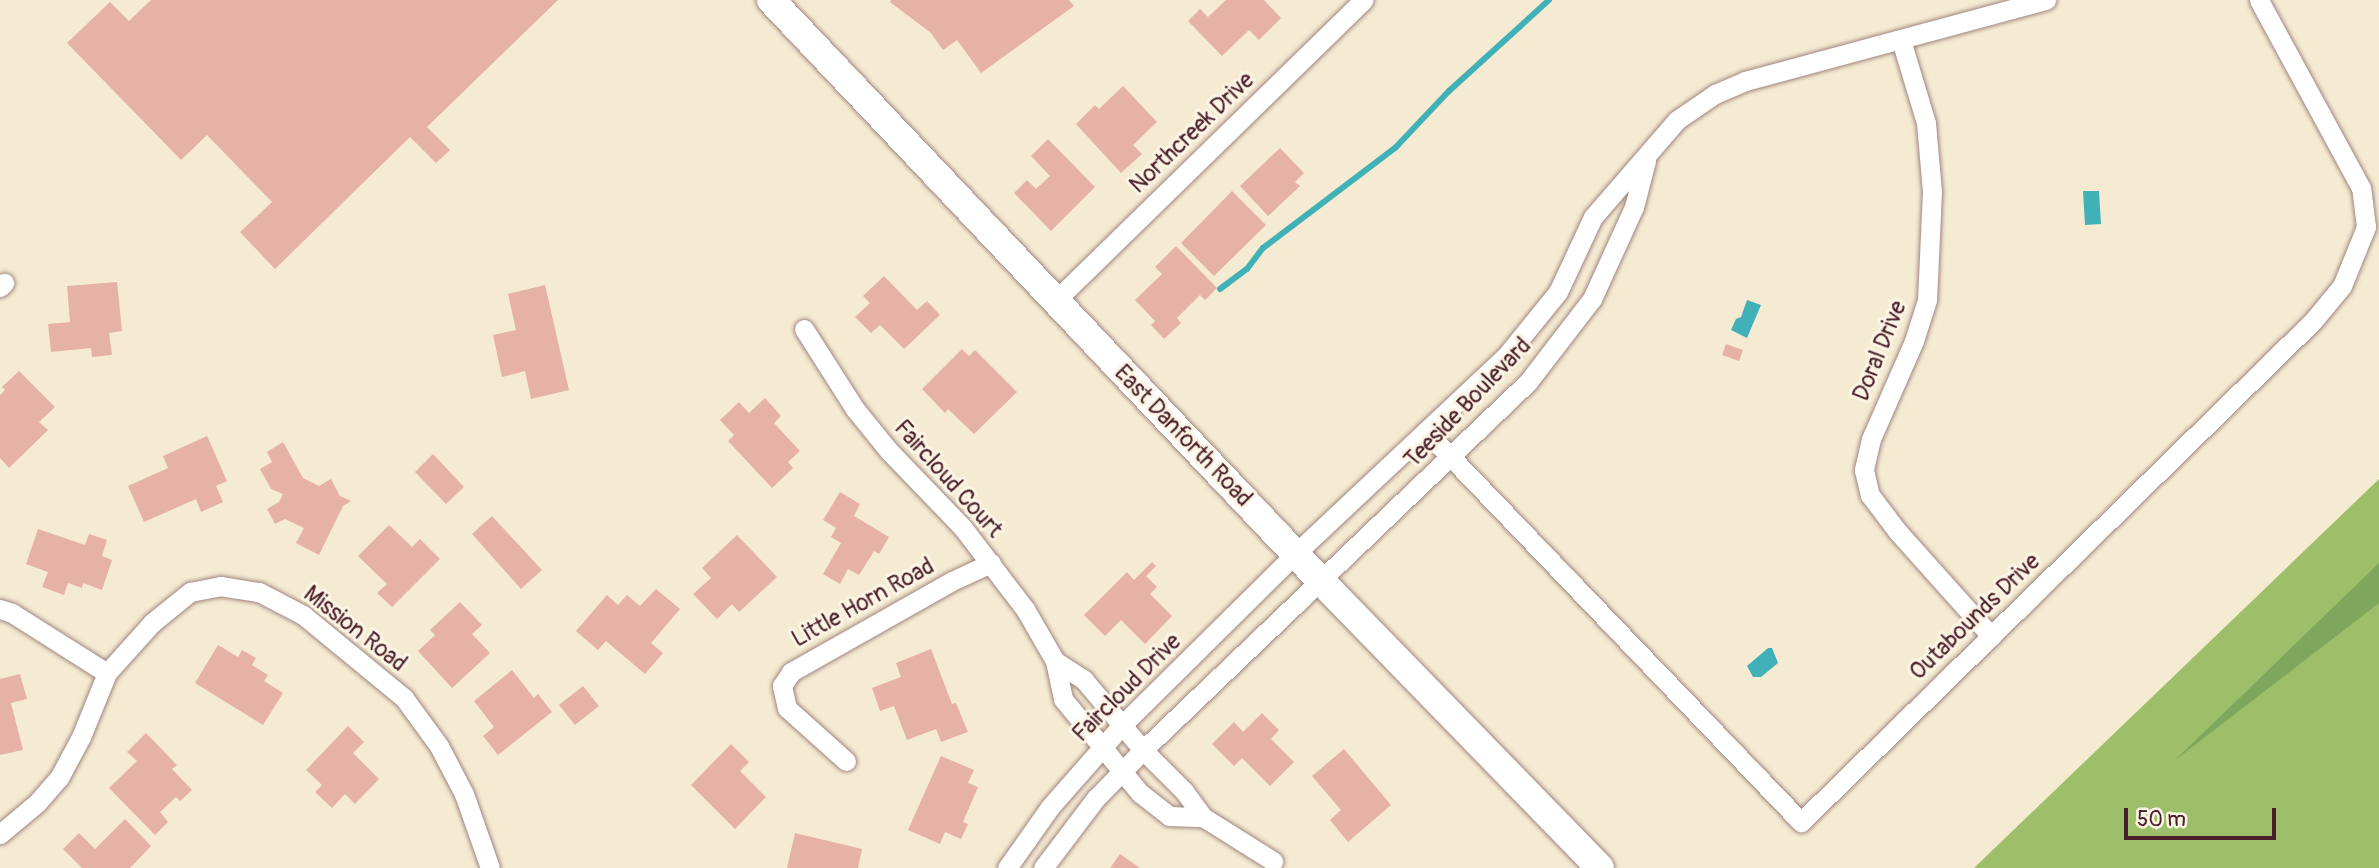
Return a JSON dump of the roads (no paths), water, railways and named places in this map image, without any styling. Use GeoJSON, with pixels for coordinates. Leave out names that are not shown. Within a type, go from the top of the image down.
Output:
{"type":"FeatureCollection","features":[{"type":"Feature","properties":{"kind":"street","name":"East Danforth Road"},"geometry":{"type":"LineString","coordinates":[[771,0],[1295,554],[1600,868]]}},
{"type":"Feature","properties":{"kind":"street","name":"Northcreek Drive"},"geometry":{"type":"LineString","coordinates":[[1055,301],[1363,0]]}},
{"type":"Feature","properties":{"kind":"street","name":"Teeside Boulevard"},"geometry":{"type":"LineString","coordinates":[[1295,554],[1506,356],[1558,292],[1593,218],[1677,120],[1715,94],[1745,81],[2046,0]]}},
{"type":"Feature","properties":{"kind":"street","name":"Outabounds Drive"},"geometry":{"type":"LineString","coordinates":[[1426,431],[1801,822],[2313,321],[2342,286],[2366,227],[2361,188],[2259,0]]}},
{"type":"Feature","properties":{"kind":"street","name":"Doral Drive"},"geometry":{"type":"LineString","coordinates":[[1900,40],[1926,123],[1931,191],[1927,300],[1914,341],[1871,439],[1864,470],[1870,495],[1891,523],[1991,636]]}},
{"type":"Feature","properties":{"kind":"street","name":"Teeside Boulevard"},"geometry":{"type":"LineString","coordinates":[[1321,581],[1452,458],[1528,382],[1592,299],[1633,207],[1647,157]]}},
{"type":"Feature","properties":{"kind":"street","name":"Faircloud Court"},"geometry":{"type":"LineString","coordinates":[[804,330],[855,409],[889,451],[947,509],[1025,609],[1055,661],[1063,699],[1122,772],[1140,793],[1170,816],[1203,817]]}},
{"type":"Feature","properties":{"kind":"street","name":"Faircloud Drive"},"geometry":{"type":"LineString","coordinates":[[1007,868],[1051,807],[1122,725],[1295,554]]}},
{"type":"Feature","properties":{"kind":"street","name":"Little Horn Road"},"geometry":{"type":"LineString","coordinates":[[846,761],[787,708],[782,686],[791,672],[952,581],[991,563]]}},
{"type":"Feature","properties":{"kind":"street"},"geometry":{"type":"LineString","coordinates":[[1043,868],[1096,798],[1286,610],[1321,581]]}},
{"type":"Feature","properties":{"kind":"street","name":"Mission Road"},"geometry":{"type":"LineString","coordinates":[[0,834],[37,803],[59,778],[81,737],[107,673],[153,622],[190,593],[220,586],[259,592],[303,615],[404,698],[446,758],[464,794],[490,868]]}},
{"type":"Feature","properties":{"kind":"street"},"geometry":{"type":"LineString","coordinates":[[0,608],[107,673]]}},
{"type":"Feature","properties":{"kind":"street","name":"Faircloud Court"},"geometry":{"type":"LineString","coordinates":[[1055,661],[1084,680],[1143,750],[1184,791],[1203,817],[1273,861]]}},
{"type":"Feature","properties":{"kind":"water"},"geometry":{"type":"Polygon","coordinates":[[[2083,191],[2099,191],[2101,224],[2085,225],[2083,191]]]}},
{"type":"Feature","properties":{"kind":"water"},"geometry":{"type":"Polygon","coordinates":[[[1747,300],[1761,305],[1747,338],[1731,330],[1736,319],[1741,317],[1747,300]]]}},
{"type":"Feature","properties":{"kind":"water"},"geometry":{"type":"Polygon","coordinates":[[[1768,648],[1772,648],[1778,663],[1761,677],[1753,677],[1747,666],[1768,648]]]}},
{"type":"Feature","properties":{"kind":"waterway"},"geometry":{"type":"LineString","coordinates":[[1220,289],[1247,269],[1263,248],[1396,147],[1449,91],[1549,0]]}}]}
